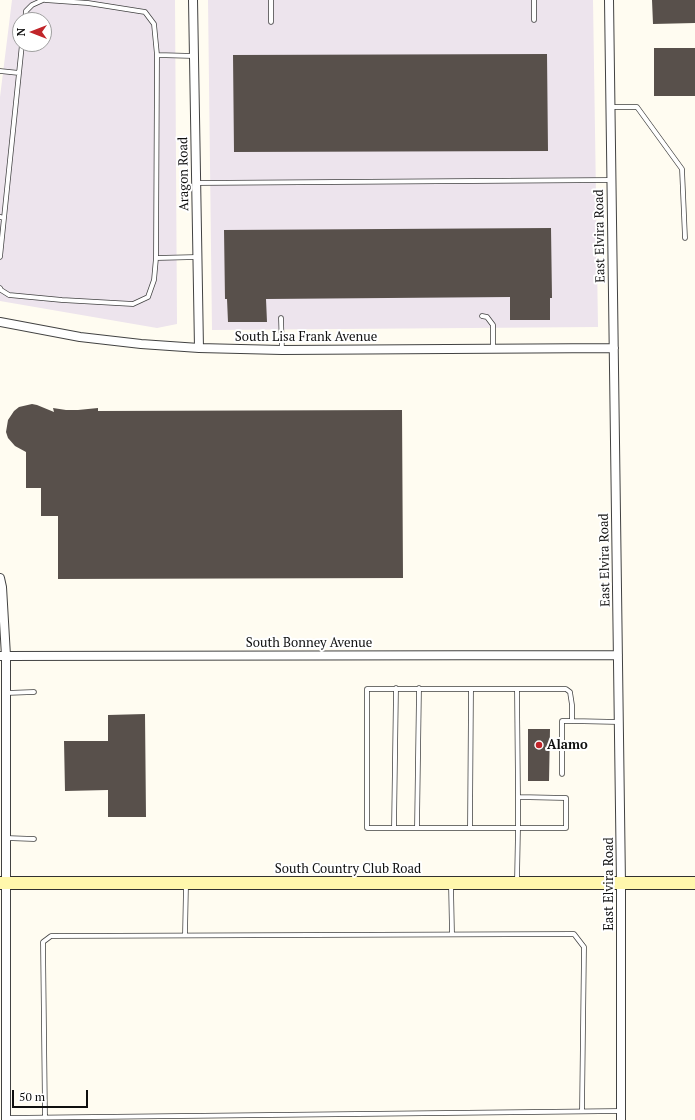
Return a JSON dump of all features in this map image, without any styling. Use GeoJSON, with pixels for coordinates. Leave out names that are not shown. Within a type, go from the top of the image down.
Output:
{"type":"FeatureCollection","features":[{"type":"Feature","properties":{"kind":"street","name":"Aragon Road"},"geometry":{"type":"LineString","coordinates":[[193,0],[199,348]]}},
{"type":"Feature","properties":{"kind":"street","name":"East Elvira Road"},"geometry":{"type":"LineString","coordinates":[[609,0],[621,883],[621,1120]]}},
{"type":"Feature","properties":{"kind":"street","name":"South Lisa Frank Avenue"},"geometry":{"type":"LineString","coordinates":[[0,322],[80,336],[126,342],[199,348],[282,350],[614,348]]}},
{"type":"Feature","properties":{"kind":"street"},"geometry":{"type":"LineString","coordinates":[[0,578],[2,587],[3,656],[6,693],[6,838],[3,883],[6,1119]]}},
{"type":"Feature","properties":{"kind":"street","name":"South Bonney Avenue"},"geometry":{"type":"LineString","coordinates":[[3,656],[618,654]]}},
{"type":"Feature","properties":{"kind":"street","name":"South Country Club Road"},"geometry":{"type":"LineString","coordinates":[[3,883],[695,882]]}},
{"type":"Feature","properties":{"kind":"lane"},"geometry":{"type":"LineString","coordinates":[[0,288],[0,290],[9,295],[133,304],[148,298],[154,280],[156,258],[157,56],[154,24],[145,12],[88,3],[44,0],[32,5],[26,12]]}},
{"type":"Feature","properties":{"kind":"lane"},"geometry":{"type":"LineString","coordinates":[[271,0],[271,22]]}},
{"type":"Feature","properties":{"kind":"lane"},"geometry":{"type":"LineString","coordinates":[[534,0],[534,20]]}},
{"type":"Feature","properties":{"kind":"lane"},"geometry":{"type":"LineString","coordinates":[[0,257],[2,217],[21,52]]}},
{"type":"Feature","properties":{"kind":"lane"},"geometry":{"type":"LineString","coordinates":[[157,56],[194,56]]}},
{"type":"Feature","properties":{"kind":"lane"},"geometry":{"type":"LineString","coordinates":[[0,71],[19,73]]}},
{"type":"Feature","properties":{"kind":"lane"},"geometry":{"type":"LineString","coordinates":[[611,107],[637,107],[682,169],[685,238]]}},
{"type":"Feature","properties":{"kind":"lane"},"geometry":{"type":"LineString","coordinates":[[196,183],[612,180]]}},
{"type":"Feature","properties":{"kind":"lane"},"geometry":{"type":"LineString","coordinates":[[156,258],[197,257]]}},
{"type":"Feature","properties":{"kind":"lane"},"geometry":{"type":"LineString","coordinates":[[482,316],[486,317],[493,325],[493,348]]}},
{"type":"Feature","properties":{"kind":"lane"},"geometry":{"type":"LineString","coordinates":[[281,318],[282,350]]}},
{"type":"Feature","properties":{"kind":"lane"},"geometry":{"type":"LineString","coordinates":[[394,828],[396,688]]}},
{"type":"Feature","properties":{"kind":"lane"},"geometry":{"type":"LineString","coordinates":[[417,828],[419,688]]}},
{"type":"Feature","properties":{"kind":"lane"},"geometry":{"type":"LineString","coordinates":[[518,797],[566,798],[566,828],[368,828],[367,689],[566,689],[570,692],[572,721]]}},
{"type":"Feature","properties":{"kind":"lane"},"geometry":{"type":"LineString","coordinates":[[470,828],[471,689]]}},
{"type":"Feature","properties":{"kind":"lane"},"geometry":{"type":"LineString","coordinates":[[517,689],[517,883]]}},
{"type":"Feature","properties":{"kind":"lane"},"geometry":{"type":"LineString","coordinates":[[6,693],[34,692]]}},
{"type":"Feature","properties":{"kind":"lane"},"geometry":{"type":"LineString","coordinates":[[562,774],[562,721],[619,722]]}},
{"type":"Feature","properties":{"kind":"lane"},"geometry":{"type":"LineString","coordinates":[[6,838],[34,839]]}},
{"type":"Feature","properties":{"kind":"lane"},"geometry":{"type":"LineString","coordinates":[[185,935],[186,883]]}},
{"type":"Feature","properties":{"kind":"lane"},"geometry":{"type":"LineString","coordinates":[[451,883],[452,934]]}},
{"type":"Feature","properties":{"kind":"lane"},"geometry":{"type":"LineString","coordinates":[[45,1118],[43,942],[51,936],[574,934],[584,947],[582,1112]]}},
{"type":"Feature","properties":{"kind":"lane"},"geometry":{"type":"LineString","coordinates":[[6,1119],[621,1111]]}},
{"type":"Feature","properties":{"kind":"shaded area"},"geometry":{"type":"Polygon","coordinates":[[[12,0],[175,0],[177,324],[157,328],[0,301],[0,97],[12,0]]]}},
{"type":"Feature","properties":{"kind":"shaded area"},"geometry":{"type":"Polygon","coordinates":[[[208,0],[593,0],[598,327],[212,330],[208,0]]]}},
{"type":"Feature","properties":{"kind":"building"},"geometry":{"type":"Polygon","coordinates":[[[652,0],[695,0],[695,23],[653,24],[652,0]]]}},
{"type":"Feature","properties":{"kind":"building"},"geometry":{"type":"Polygon","coordinates":[[[654,48],[695,48],[695,96],[654,96],[654,48]]]}},
{"type":"Feature","properties":{"kind":"building"},"geometry":{"type":"Polygon","coordinates":[[[547,54],[548,151],[234,152],[233,55],[547,54]]]}},
{"type":"Feature","properties":{"kind":"building"},"geometry":{"type":"Polygon","coordinates":[[[551,228],[552,298],[550,298],[550,320],[510,320],[510,297],[266,299],[267,322],[228,322],[227,299],[225,299],[224,230],[551,228]]]}},
{"type":"Feature","properties":{"kind":"building"},"geometry":{"type":"Polygon","coordinates":[[[32,404],[54,412],[53,408],[78,410],[98,408],[98,411],[402,410],[403,578],[58,579],[58,516],[41,516],[41,488],[26,488],[26,452],[15,446],[8,438],[6,432],[8,420],[14,411],[19,407],[32,404]]]}},
{"type":"Feature","properties":{"kind":"building"},"geometry":{"type":"Polygon","coordinates":[[[145,714],[146,817],[108,817],[108,790],[65,791],[64,741],[108,741],[108,715],[145,714]]]}},
{"type":"Feature","properties":{"kind":"building","name":"Alamo"},"geometry":{"type":"Polygon","coordinates":[[[528,729],[550,729],[549,781],[528,781],[528,729]]]}},
{"type":"Feature","properties":{"kind":"place","name":"Alamo"},"geometry":{"type":"Point","coordinates":[539,745]}}]}
